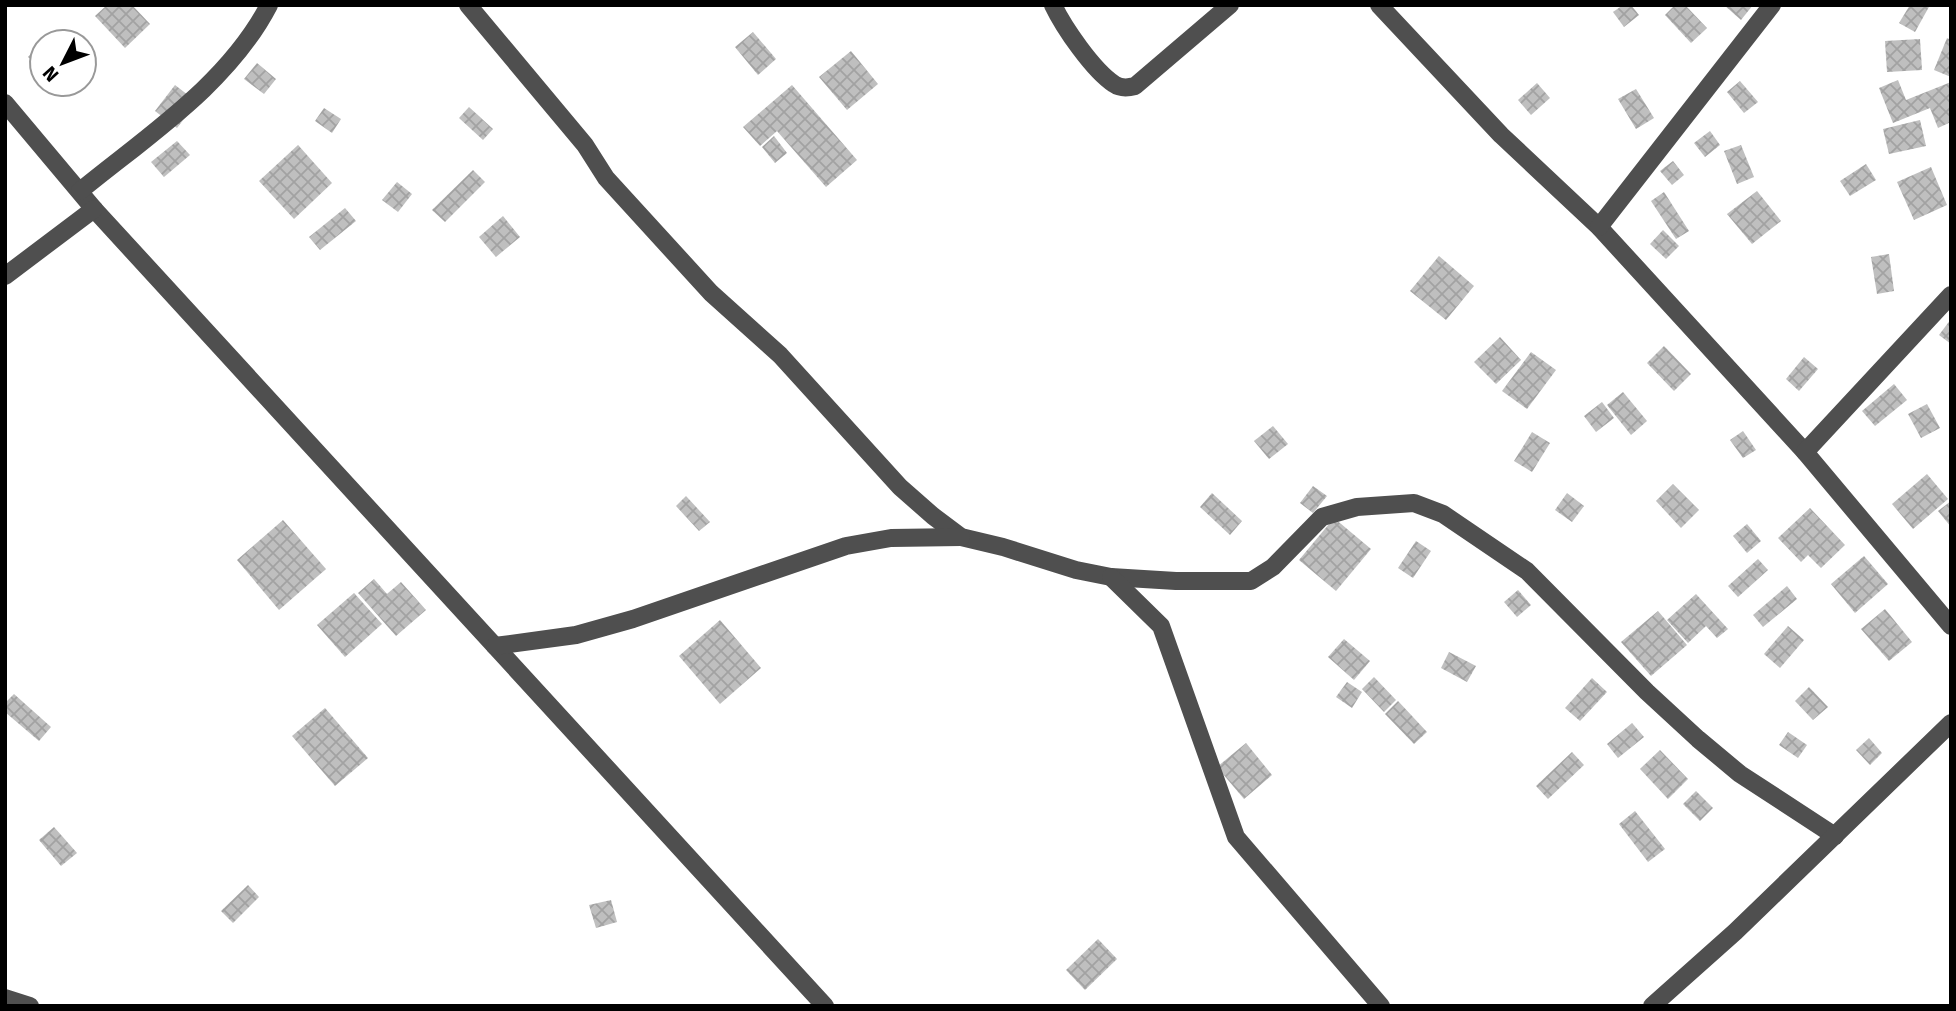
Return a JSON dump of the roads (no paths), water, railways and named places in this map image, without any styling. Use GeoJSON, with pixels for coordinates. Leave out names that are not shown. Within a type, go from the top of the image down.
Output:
{"type":"FeatureCollection","features":[{"type":"Feature","properties":{"kind":"street"},"geometry":{"type":"LineString","coordinates":[[80,191],[206,88],[236,58],[260,24],[269,5]]}},
{"type":"Feature","properties":{"kind":"street"},"geometry":{"type":"LineString","coordinates":[[468,5],[585,145],[606,178],[711,293],[780,355],[900,487],[961,537]]}},
{"type":"Feature","properties":{"kind":"street"},"geometry":{"type":"LineString","coordinates":[[1053,5],[1062,24],[1078,45],[1115,86],[1125,88],[1135,86],[1230,5]]}},
{"type":"Feature","properties":{"kind":"street"},"geometry":{"type":"LineString","coordinates":[[1379,5],[1501,135],[1599,227],[1805,452],[1951,626]]}},
{"type":"Feature","properties":{"kind":"street"},"geometry":{"type":"LineString","coordinates":[[1599,227],[1772,5]]}},
{"type":"Feature","properties":{"kind":"street"},"geometry":{"type":"LineString","coordinates":[[5,103],[94,209],[825,1006]]}},
{"type":"Feature","properties":{"kind":"street"},"geometry":{"type":"LineString","coordinates":[[5,276],[94,209]]}},
{"type":"Feature","properties":{"kind":"street"},"geometry":{"type":"LineString","coordinates":[[1805,452],[1951,295]]}},
{"type":"Feature","properties":{"kind":"street"},"geometry":{"type":"LineString","coordinates":[[495,646],[576,635],[632,619],[846,546],[891,538],[961,537],[1076,570],[1111,577],[1176,581],[1251,581],[1273,566],[1322,517],[1357,507],[1414,503],[1443,513],[1527,571],[1698,739],[1740,774],[1835,836]]}},
{"type":"Feature","properties":{"kind":"street"},"geometry":{"type":"LineString","coordinates":[[1111,577],[1161,626],[1236,837],[1381,1006]]}},
{"type":"Feature","properties":{"kind":"street"},"geometry":{"type":"LineString","coordinates":[[1652,1006],[1735,932],[1951,723]]}},
{"type":"Feature","properties":{"kind":"street"},"geometry":{"type":"LineString","coordinates":[[5,998],[30,1006]]}}]}
